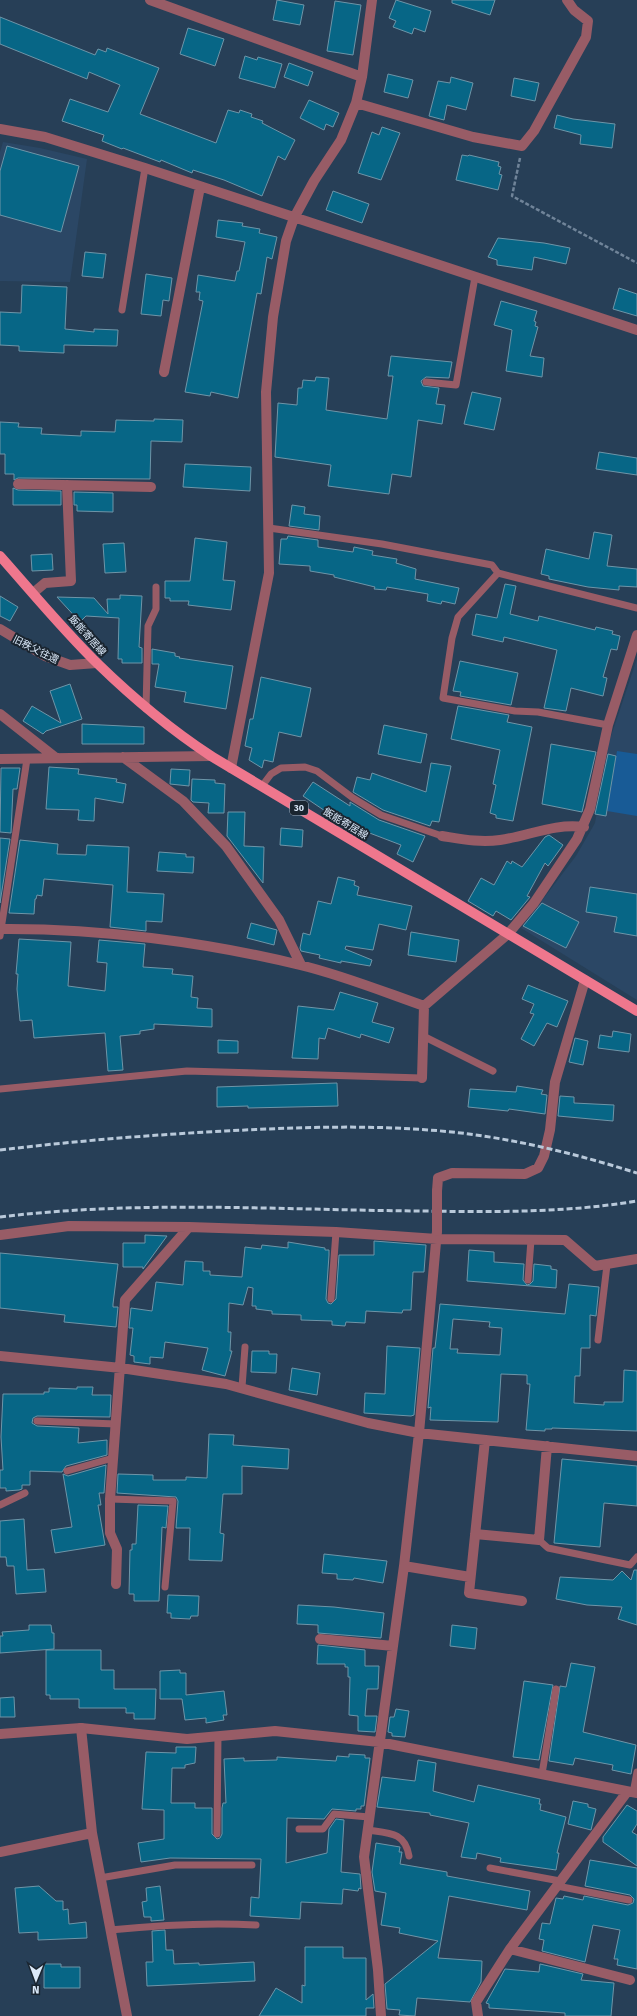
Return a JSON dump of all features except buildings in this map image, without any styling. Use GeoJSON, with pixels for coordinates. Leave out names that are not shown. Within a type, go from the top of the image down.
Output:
{"type":"FeatureCollection","features":[{"type":"Feature","properties":{"kind":"main road","name":"飯能寄居線"},"geometry":{"type":"LineString","coordinates":[[0,556],[97,664],[146,709],[176,733],[211,756],[637,1011]]}},
{"type":"Feature","properties":{"kind":"street"},"geometry":{"type":"LineString","coordinates":[[150,0],[161,2],[362,78]]}},
{"type":"Feature","properties":{"kind":"street"},"geometry":{"type":"LineString","coordinates":[[231,768],[269,573],[266,392],[274,317],[286,241],[294,218],[314,181],[341,140],[356,103],[362,78],[372,0]]}},
{"type":"Feature","properties":{"kind":"street"},"geometry":{"type":"LineString","coordinates":[[356,103],[473,137],[522,146],[534,131],[586,37],[588,20],[574,10],[568,0]]}},
{"type":"Feature","properties":{"kind":"street"},"geometry":{"type":"LineString","coordinates":[[0,129],[45,137],[145,168],[637,330]]}},
{"type":"Feature","properties":{"kind":"street"},"geometry":{"type":"LineString","coordinates":[[164,372],[200,187]]}},
{"type":"Feature","properties":{"kind":"street"},"geometry":{"type":"LineString","coordinates":[[18,484],[151,487]]}},
{"type":"Feature","properties":{"kind":"street"},"geometry":{"type":"LineString","coordinates":[[33,593],[45,583],[71,580],[67,485]]}},
{"type":"Feature","properties":{"kind":"street","name":"旧秩父往還"},"geometry":{"type":"LineString","coordinates":[[0,629],[46,656],[70,665],[97,664]]}},
{"type":"Feature","properties":{"kind":"street"},"geometry":{"type":"LineString","coordinates":[[422,1078],[424,1006],[508,934],[534,903],[584,827],[590,809],[608,725],[637,635]]}},
{"type":"Feature","properties":{"kind":"street"},"geometry":{"type":"LineString","coordinates":[[0,714],[56,758]]}},
{"type":"Feature","properties":{"kind":"street"},"geometry":{"type":"LineString","coordinates":[[0,759],[211,756]]}},
{"type":"Feature","properties":{"kind":"street"},"geometry":{"type":"LineString","coordinates":[[122,757],[183,801],[226,846],[279,920],[301,965]]}},
{"type":"Feature","properties":{"kind":"street"},"geometry":{"type":"LineString","coordinates":[[442,836],[491,841],[557,826],[570,825],[584,827]]}},
{"type":"Feature","properties":{"kind":"street"},"geometry":{"type":"LineString","coordinates":[[0,931],[65,930],[179,942],[301,965],[424,1006]]}},
{"type":"Feature","properties":{"kind":"street"},"geometry":{"type":"LineString","coordinates":[[381,2016],[378,1970],[364,1857],[404,1566],[419,1434],[437,1235],[438,1178],[452,1173],[525,1174],[538,1168],[544,1156],[550,1130],[555,1082],[586,980]]}},
{"type":"Feature","properties":{"kind":"street"},"geometry":{"type":"LineString","coordinates":[[0,1235],[69,1226],[189,1227],[437,1235],[531,1240],[565,1240],[595,1266],[637,1259]]}},
{"type":"Feature","properties":{"kind":"street"},"geometry":{"type":"LineString","coordinates":[[116,1584],[117,1549],[110,1533],[110,1499],[125,1300],[189,1227]]}},
{"type":"Feature","properties":{"kind":"street"},"geometry":{"type":"LineString","coordinates":[[0,1356],[121,1368],[242,1388],[368,1423],[419,1434],[637,1456]]}},
{"type":"Feature","properties":{"kind":"street"},"geometry":{"type":"LineString","coordinates":[[485,1440],[469,1593],[522,1601]]}},
{"type":"Feature","properties":{"kind":"street"},"geometry":{"type":"LineString","coordinates":[[475,1534],[539,1540],[548,1446]]}},
{"type":"Feature","properties":{"kind":"street"},"geometry":{"type":"LineString","coordinates":[[404,1566],[470,1577]]}},
{"type":"Feature","properties":{"kind":"street"},"geometry":{"type":"LineString","coordinates":[[320,1639],[393,1646]]}},
{"type":"Feature","properties":{"kind":"street"},"geometry":{"type":"LineString","coordinates":[[0,1734],[81,1728],[187,1739],[275,1731],[379,1742],[633,1792],[558,1884],[510,1949],[476,2002],[478,2016]]}},
{"type":"Feature","properties":{"kind":"street"},"geometry":{"type":"LineString","coordinates":[[81,1728],[92,1833],[127,2016]]}},
{"type":"Feature","properties":{"kind":"street"},"geometry":{"type":"LineString","coordinates":[[0,1852],[92,1833]]}},
{"type":"Feature","properties":{"kind":"street"},"geometry":{"type":"LineString","coordinates":[[510,1949],[634,1982]]}},
{"type":"Feature","properties":{"kind":"lane"},"geometry":{"type":"LineString","coordinates":[[122,310],[145,168]]}},
{"type":"Feature","properties":{"kind":"lane"},"geometry":{"type":"LineString","coordinates":[[426,382],[456,385],[475,277]]}},
{"type":"Feature","properties":{"kind":"lane"},"geometry":{"type":"LineString","coordinates":[[269,528],[382,544],[492,565],[498,573],[637,608]]}},
{"type":"Feature","properties":{"kind":"lane"},"geometry":{"type":"LineString","coordinates":[[498,573],[458,617],[452,638],[443,698],[515,711],[538,712],[608,725]]}},
{"type":"Feature","properties":{"kind":"lane"},"geometry":{"type":"LineString","coordinates":[[146,709],[148,626],[156,609],[156,587]]}},
{"type":"Feature","properties":{"kind":"lane"},"geometry":{"type":"LineString","coordinates":[[0,931],[27,759]]}},
{"type":"Feature","properties":{"kind":"lane"},"geometry":{"type":"LineString","coordinates":[[262,786],[271,774],[281,768],[305,767],[317,771],[353,798],[381,815],[442,836]]}},
{"type":"Feature","properties":{"kind":"lane"},"geometry":{"type":"LineString","coordinates":[[423,1036],[493,1071]]}},
{"type":"Feature","properties":{"kind":"lane"},"geometry":{"type":"LineString","coordinates":[[0,1089],[187,1071],[422,1078]]}},
{"type":"Feature","properties":{"kind":"lane"},"geometry":{"type":"LineString","coordinates":[[331,1299],[336,1232]]}},
{"type":"Feature","properties":{"kind":"lane"},"geometry":{"type":"LineString","coordinates":[[528,1280],[531,1240]]}},
{"type":"Feature","properties":{"kind":"lane"},"geometry":{"type":"LineString","coordinates":[[598,1340],[607,1265]]}},
{"type":"Feature","properties":{"kind":"lane"},"geometry":{"type":"LineString","coordinates":[[242,1388],[245,1347]]}},
{"type":"Feature","properties":{"kind":"lane"},"geometry":{"type":"LineString","coordinates":[[37,1421],[116,1424]]}},
{"type":"Feature","properties":{"kind":"lane"},"geometry":{"type":"LineString","coordinates":[[67,1471],[113,1458]]}},
{"type":"Feature","properties":{"kind":"lane"},"geometry":{"type":"LineString","coordinates":[[0,1505],[25,1493]]}},
{"type":"Feature","properties":{"kind":"lane"},"geometry":{"type":"LineString","coordinates":[[110,1499],[173,1501],[165,1587]]}},
{"type":"Feature","properties":{"kind":"lane"},"geometry":{"type":"LineString","coordinates":[[539,1540],[548,1548],[630,1565],[637,1557]]}},
{"type":"Feature","properties":{"kind":"lane"},"geometry":{"type":"LineString","coordinates":[[542,1774],[556,1688]]}},
{"type":"Feature","properties":{"kind":"lane"},"geometry":{"type":"LineString","coordinates":[[217,1834],[218,1736]]}},
{"type":"Feature","properties":{"kind":"lane"},"geometry":{"type":"LineString","coordinates":[[633,1792],[637,1772]]}},
{"type":"Feature","properties":{"kind":"lane"},"geometry":{"type":"LineString","coordinates":[[299,1829],[323,1829],[334,1814],[369,1817]]}},
{"type":"Feature","properties":{"kind":"lane"},"geometry":{"type":"LineString","coordinates":[[368,1830],[393,1834],[404,1840],[408,1846],[409,1856]]}},
{"type":"Feature","properties":{"kind":"lane"},"geometry":{"type":"LineString","coordinates":[[100,1878],[175,1865],[252,1864]]}},
{"type":"Feature","properties":{"kind":"lane"},"geometry":{"type":"LineString","coordinates":[[490,1868],[629,1900]]}},
{"type":"Feature","properties":{"kind":"lane"},"geometry":{"type":"LineString","coordinates":[[110,1930],[176,1924],[219,1923],[256,1925]]}},
{"type":"Feature","properties":{"kind":"path"},"geometry":{"type":"LineString","coordinates":[[522,146],[512,196],[637,263]]}},
{"type":"Feature","properties":{"kind":"shaded area"},"geometry":{"type":"Polygon","coordinates":[[[3,142],[40,148],[87,159],[70,282],[0,281],[0,152],[3,142]]]}},
{"type":"Feature","properties":{"kind":"shaded area"},"geometry":{"type":"Polygon","coordinates":[[[637,659],[637,1000],[521,928],[576,856],[595,823],[609,742],[637,659]]]}},
{"type":"Feature","properties":{"kind":"water"},"geometry":{"type":"Polygon","coordinates":[[[617,751],[637,754],[637,816],[607,811],[617,751]]]}},
{"type":"Feature","properties":{"kind":"railway"},"geometry":{"type":"LineString","coordinates":[[0,1150],[169,1134],[284,1128],[402,1128],[461,1133],[528,1144],[572,1154],[637,1173]]}},
{"type":"Feature","properties":{"kind":"railway"},"geometry":{"type":"LineString","coordinates":[[0,1217],[52,1212],[157,1207],[528,1211],[583,1208],[637,1201]]}}]}
